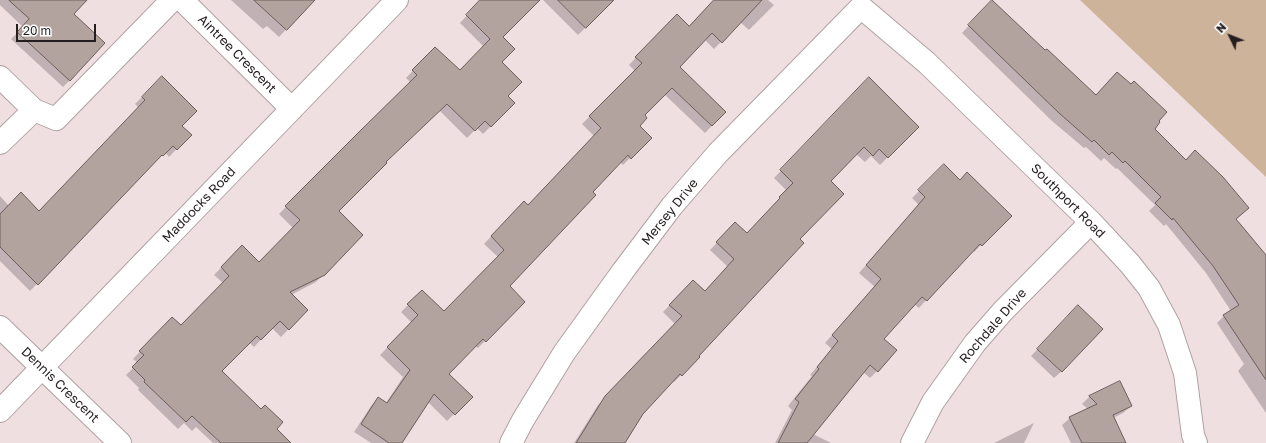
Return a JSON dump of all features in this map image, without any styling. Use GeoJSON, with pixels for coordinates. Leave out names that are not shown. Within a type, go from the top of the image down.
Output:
{"type":"FeatureCollection","features":[{"type":"Feature","properties":{"kind":"street"},"geometry":{"type":"LineString","coordinates":[[0,77],[34,110],[56,119],[172,0]]}},
{"type":"Feature","properties":{"kind":"street","name":"Aintree Crescent"},"geometry":{"type":"LineString","coordinates":[[182,0],[292,109]]}},
{"type":"Feature","properties":{"kind":"street","name":"Maddocks Road"},"geometry":{"type":"LineString","coordinates":[[0,411],[398,0]]}},
{"type":"Feature","properties":{"kind":"street","name":"Southport Road"},"geometry":{"type":"LineString","coordinates":[[861,7],[927,62],[1091,222],[1130,264],[1149,288],[1169,325],[1185,373],[1193,435],[1196,443]]}},
{"type":"Feature","properties":{"kind":"street","name":"Mersey Drive"},"geometry":{"type":"LineString","coordinates":[[511,443],[564,353],[672,206],[718,153],[861,7]]}},
{"type":"Feature","properties":{"kind":"street"},"geometry":{"type":"LineString","coordinates":[[0,143],[34,110]]}},
{"type":"Feature","properties":{"kind":"street","name":"Rochdale Drive"},"geometry":{"type":"LineString","coordinates":[[912,443],[933,402],[975,343],[1003,311],[1091,222]]}},
{"type":"Feature","properties":{"kind":"street","name":"Dennis Crescent"},"geometry":{"type":"LineString","coordinates":[[0,327],[120,443]]}},
{"type":"Feature","properties":{"kind":"shaded area"},"geometry":{"type":"Polygon","coordinates":[[[1080,0],[1266,0],[1266,177],[1080,0]]]}},
{"type":"Feature","properties":{"kind":"building"},"geometry":{"type":"Polygon","coordinates":[[[9,0],[87,0],[74,14],[105,43],[70,81],[17,32],[29,19],[9,0]]]}},
{"type":"Feature","properties":{"kind":"building"},"geometry":{"type":"Polygon","coordinates":[[[254,0],[315,0],[287,30],[254,0]]]}},
{"type":"Feature","properties":{"kind":"building"},"geometry":{"type":"Polygon","coordinates":[[[480,0],[540,0],[503,37],[515,49],[502,62],[522,82],[508,96],[515,103],[491,127],[485,121],[475,131],[447,104],[386,162],[387,163],[339,211],[363,235],[325,275],[290,292],[308,310],[289,330],[280,321],[261,340],[257,336],[222,371],[261,409],[265,405],[283,422],[277,429],[291,443],[221,443],[192,416],[186,422],[144,382],[145,380],[132,367],[144,355],[139,351],[172,317],[181,325],[229,276],[221,267],[242,245],[259,262],[300,220],[285,206],[417,75],[412,70],[435,47],[460,70],[490,39],[466,15],[480,0]]]}},
{"type":"Feature","properties":{"kind":"building"},"geometry":{"type":"Polygon","coordinates":[[[558,0],[614,0],[586,28],[558,0]]]}},
{"type":"Feature","properties":{"kind":"building"},"geometry":{"type":"Polygon","coordinates":[[[714,0],[762,0],[722,43],[712,33],[680,67],[726,112],[712,126],[672,88],[645,115],[647,118],[640,126],[652,138],[631,159],[628,155],[593,192],[596,195],[510,286],[525,302],[486,342],[483,339],[449,374],[473,397],[455,415],[434,394],[402,443],[389,443],[361,424],[378,397],[387,403],[410,370],[387,347],[418,315],[407,304],[422,290],[444,311],[504,250],[491,236],[524,201],[528,205],[601,128],[589,116],[642,63],[635,57],[677,14],[689,26],[714,0]]]}},
{"type":"Feature","properties":{"kind":"building"},"geometry":{"type":"Polygon","coordinates":[[[992,0],[1096,95],[1117,72],[1131,84],[1134,81],[1167,112],[1159,121],[1160,122],[1155,129],[1186,160],[1195,150],[1223,177],[1249,208],[1236,219],[1266,255],[1266,380],[1223,315],[1239,305],[1213,266],[1173,218],[1172,220],[1155,203],[1161,197],[1125,161],[1123,163],[1112,152],[1109,155],[1094,140],[1092,142],[1059,113],[968,25],[992,0]]]}},
{"type":"Feature","properties":{"kind":"building"},"geometry":{"type":"Polygon","coordinates":[[[162,76],[197,111],[182,126],[192,135],[177,150],[173,146],[163,156],[162,155],[38,285],[0,247],[0,214],[21,192],[39,211],[145,100],[142,97],[162,76]]]}},
{"type":"Feature","properties":{"kind":"building"},"geometry":{"type":"Polygon","coordinates":[[[869,77],[919,127],[888,158],[879,149],[873,156],[864,147],[831,181],[844,194],[800,239],[804,243],[699,356],[700,357],[682,376],[680,374],[643,414],[625,443],[576,443],[605,396],[682,316],[669,305],[693,280],[705,291],[734,259],[716,242],[735,222],[747,233],[780,198],[779,197],[793,183],[780,170],[869,77]]]}},
{"type":"Feature","properties":{"kind":"building"},"geometry":{"type":"Polygon","coordinates":[[[944,164],[960,180],[967,172],[1012,216],[982,246],[980,244],[927,301],[922,297],[884,339],[897,350],[878,372],[870,365],[807,443],[778,443],[799,402],[795,399],[819,369],[817,367],[838,341],[832,335],[881,279],[866,265],[925,197],[918,190],[944,164]]]}},
{"type":"Feature","properties":{"kind":"building"},"geometry":{"type":"Polygon","coordinates":[[[1078,305],[1103,329],[1062,372],[1037,349],[1078,305]]]}},
{"type":"Feature","properties":{"kind":"building"},"geometry":{"type":"Polygon","coordinates":[[[1120,381],[1132,406],[1113,415],[1126,443],[1082,443],[1069,417],[1097,404],[1089,396],[1120,381]]]}}]}
